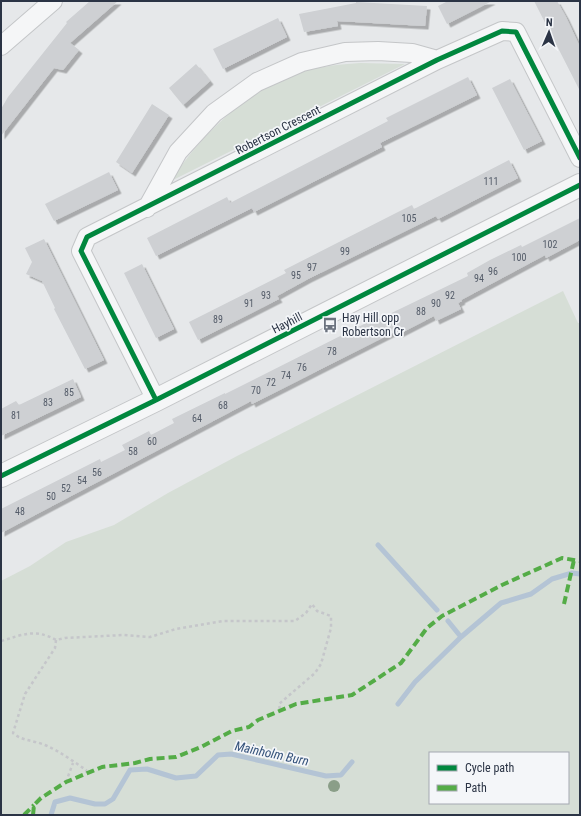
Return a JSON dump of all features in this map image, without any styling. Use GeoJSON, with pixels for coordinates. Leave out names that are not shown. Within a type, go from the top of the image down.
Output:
{"type":"FeatureCollection","features":[{"type":"Feature","properties":{"kind":"street"},"geometry":{"type":"LineString","coordinates":[[1,46],[53,1]]}},
{"type":"Feature","properties":{"kind":"street","name":"Robertson Crescent"},"geometry":{"type":"LineString","coordinates":[[156,400],[82,251],[87,237],[437,60],[502,31],[516,32],[580,158]]}},
{"type":"Feature","properties":{"kind":"street"},"geometry":{"type":"LineString","coordinates":[[147,208],[178,152],[214,113],[257,82],[302,62],[345,52],[378,51],[412,53],[437,60]]}},
{"type":"Feature","properties":{"kind":"street","name":"Hayhill"},"geometry":{"type":"LineString","coordinates":[[1,476],[156,400],[580,185]]}},
{"type":"Feature","properties":{"kind":"path"},"geometry":{"type":"LineString","coordinates":[[1,641],[27,633],[46,634],[56,640],[65,638],[124,635],[150,637],[176,629],[223,621],[295,622],[306,613],[312,604],[317,611],[331,616],[331,628],[327,647],[321,664],[315,673],[279,704],[280,711]]}},
{"type":"Feature","properties":{"kind":"path"},"geometry":{"type":"LineString","coordinates":[[56,640],[55,648],[25,694],[13,732],[19,739],[46,745],[86,770],[87,774]]}},
{"type":"Feature","properties":{"kind":"path"},"geometry":{"type":"LineString","coordinates":[[66,782],[73,763]]}},
{"type":"Feature","properties":{"kind":"shaded area"},"geometry":{"type":"Polygon","coordinates":[[[360,63],[405,64],[171,181],[194,150],[222,120],[254,95],[271,84],[305,70],[360,63]]]}},
{"type":"Feature","properties":{"kind":"shaded area"},"geometry":{"type":"Polygon","coordinates":[[[563,291],[578,323],[580,323],[580,815],[1,815],[1,581],[30,566],[66,542],[114,525],[168,493],[237,456],[563,291]]]}},
{"type":"Feature","properties":{"kind":"building"},"geometry":{"type":"Polygon","coordinates":[[[90,1],[118,1],[70,43],[79,50],[63,70],[54,68],[1,136],[1,109],[8,97],[67,23],[66,22],[90,1]]]}},
{"type":"Feature","properties":{"kind":"building"},"geometry":{"type":"Polygon","coordinates":[[[448,1],[492,1],[447,24],[438,6],[448,1]]]}},
{"type":"Feature","properties":{"kind":"building"},"geometry":{"type":"Polygon","coordinates":[[[534,1],[557,1],[566,17],[580,47],[580,91],[534,1]]]}},
{"type":"Feature","properties":{"kind":"building"},"geometry":{"type":"Polygon","coordinates":[[[356,2],[427,6],[425,26],[337,21],[338,26],[304,32],[299,14],[356,2]]]}},
{"type":"Feature","properties":{"kind":"building"},"geometry":{"type":"Polygon","coordinates":[[[278,18],[287,37],[223,69],[213,49],[278,18]]]}},
{"type":"Feature","properties":{"kind":"building"},"geometry":{"type":"Polygon","coordinates":[[[196,64],[210,81],[183,105],[169,88],[196,64]]]}},
{"type":"Feature","properties":{"kind":"building"},"geometry":{"type":"Polygon","coordinates":[[[468,77],[477,95],[380,143],[382,147],[254,212],[252,208],[156,256],[147,238],[227,197],[230,203],[388,121],[386,118],[468,77]]]}},
{"type":"Feature","properties":{"kind":"building"},"geometry":{"type":"Polygon","coordinates":[[[510,79],[542,141],[524,150],[492,88],[510,79]]]}},
{"type":"Feature","properties":{"kind":"building"},"geometry":{"type":"Polygon","coordinates":[[[152,104],[169,115],[132,173],[116,162],[152,104]]]}},
{"type":"Feature","properties":{"kind":"building"},"geometry":{"type":"Polygon","coordinates":[[[509,160],[518,178],[438,219],[436,216],[308,279],[277,296],[279,299],[198,340],[189,322],[286,273],[284,270],[396,213],[412,205],[414,209],[509,160]]]}},
{"type":"Feature","properties":{"kind":"building"},"geometry":{"type":"Polygon","coordinates":[[[109,172],[118,190],[54,221],[45,204],[109,172]]]}},
{"type":"Feature","properties":{"kind":"building"},"geometry":{"type":"Polygon","coordinates":[[[580,218],[580,240],[546,258],[545,255],[461,300],[462,301],[458,303],[461,309],[436,321],[434,316],[399,334],[398,330],[252,404],[251,401],[1,533],[1,509],[100,459],[101,462],[125,450],[122,445],[149,431],[151,435],[174,423],[172,419],[374,319],[375,321],[468,276],[467,273],[490,260],[521,245],[522,247],[580,218]]]}},
{"type":"Feature","properties":{"kind":"building"},"geometry":{"type":"Polygon","coordinates":[[[44,239],[104,360],[85,369],[54,309],[55,308],[42,281],[26,274],[32,262],[25,248],[44,239]]]}},
{"type":"Feature","properties":{"kind":"building"},"geometry":{"type":"Polygon","coordinates":[[[142,264],[174,329],[156,338],[124,273],[142,264]]]}},
{"type":"Feature","properties":{"kind":"building"},"geometry":{"type":"Polygon","coordinates":[[[73,379],[81,397],[1,436],[1,409],[16,401],[19,405],[73,379]]]}},
{"type":"Feature","properties":{"kind":"waterway"},"geometry":{"type":"LineString","coordinates":[[378,545],[437,610]]}},
{"type":"Feature","properties":{"kind":"waterway","name":"Mainholm Burn"},"geometry":{"type":"LineString","coordinates":[[398,704],[415,682],[461,637],[501,603],[531,594],[552,579],[572,573],[580,574]]}},
{"type":"Feature","properties":{"kind":"waterway"},"geometry":{"type":"LineString","coordinates":[[448,621],[461,637]]}},
{"type":"Feature","properties":{"kind":"waterway","name":"Mainholm Burn"},"geometry":{"type":"LineString","coordinates":[[51,815],[55,802],[70,798],[95,804],[105,804],[113,799],[130,770],[147,769],[176,778],[196,776],[218,755],[231,754],[326,776],[341,775],[352,762]]}},
{"type":"Feature","properties":{"kind":"marked path"},"geometry":{"type":"LineString","coordinates":[[33,815],[34,805],[41,798],[66,782],[102,767],[135,763],[150,759],[176,757],[201,747],[232,731],[249,727],[258,720],[296,704],[352,695],[401,663],[427,628],[442,616],[502,585],[562,558],[580,561]]}},
{"type":"Feature","properties":{"kind":"marked path"},"geometry":{"type":"LineString","coordinates":[[564,604],[574,560]]}},
{"type":"Feature","properties":{"kind":"marked path"},"geometry":{"type":"LineString","coordinates":[[24,815],[34,805]]}},
{"type":"Feature","properties":{"kind":"cycle path"},"geometry":{"type":"LineString","coordinates":[[156,400],[81,251],[87,237],[437,60],[502,31],[516,32],[580,158]]}},
{"type":"Feature","properties":{"kind":"cycle path"},"geometry":{"type":"LineString","coordinates":[[1,476],[156,400],[580,185]]}},
{"type":"Feature","properties":{"kind":"place","name":"Hay Hill opp Robertson Cr"},"geometry":{"type":"Point","coordinates":[330,325]}}]}
